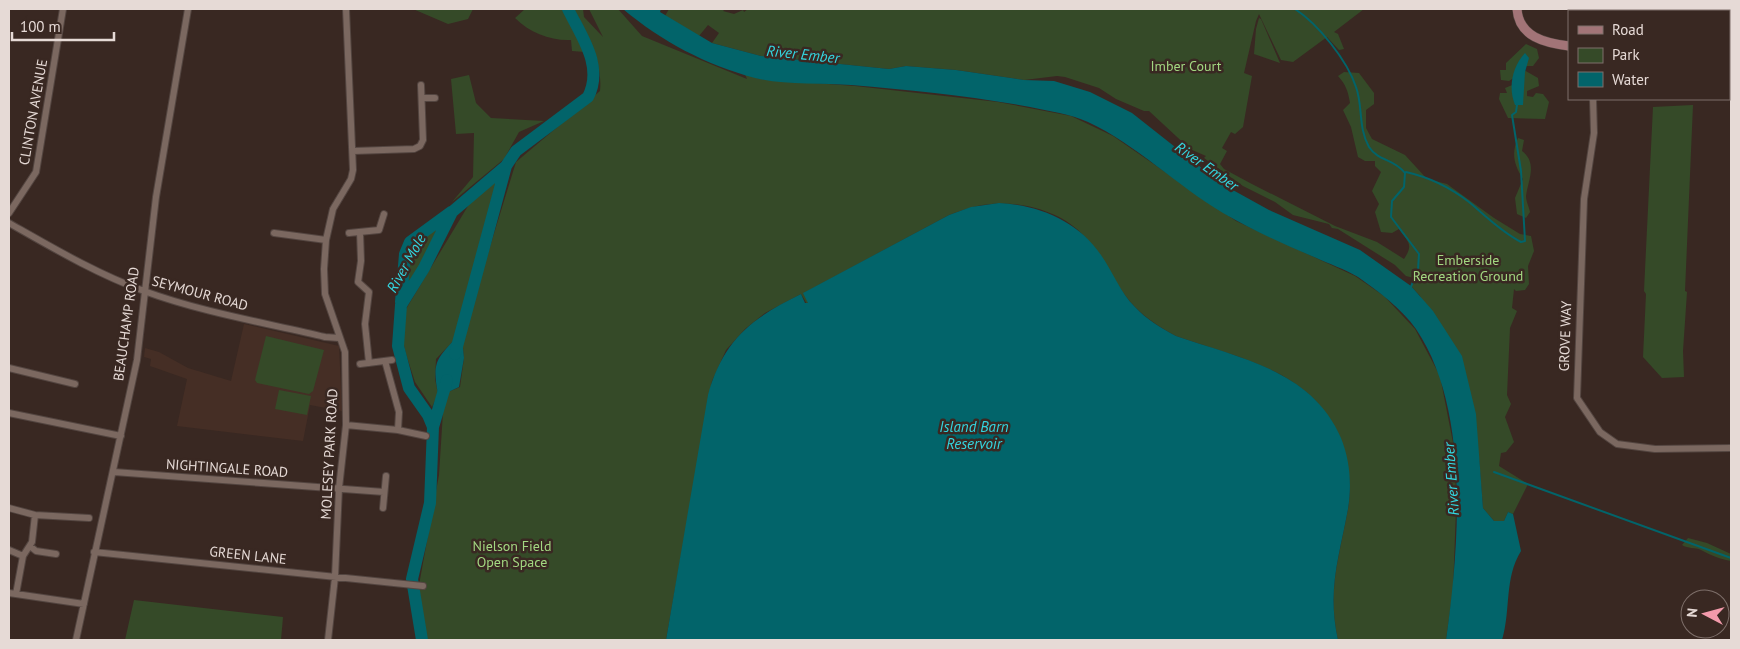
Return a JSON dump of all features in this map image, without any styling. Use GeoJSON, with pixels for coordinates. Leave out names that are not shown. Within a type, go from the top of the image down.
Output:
{"type":"FeatureCollection","features":[{"type":"Feature","properties":{"kind":"main road"},"geometry":{"type":"LineString","coordinates":[[1517,9],[1520,23],[1528,33],[1545,41],[1568,46]]}},
{"type":"Feature","properties":{"kind":"street","name":"CLINTON AVENUE"},"geometry":{"type":"LineString","coordinates":[[9,213],[36,172],[63,9]]}},
{"type":"Feature","properties":{"kind":"street","name":"BEAUCHAMP ROAD"},"geometry":{"type":"LineString","coordinates":[[76,640],[137,360],[143,291],[170,110],[188,9]]}},
{"type":"Feature","properties":{"kind":"street","name":"MOLESEY PARK ROAD"},"geometry":{"type":"LineString","coordinates":[[328,640],[335,577],[346,425],[345,352],[325,294],[324,269],[326,240],[332,208],[351,179],[353,170],[346,9]]}},
{"type":"Feature","properties":{"kind":"street"},"geometry":{"type":"LineString","coordinates":[[353,151],[414,149],[420,146],[423,140],[421,85]]}},
{"type":"Feature","properties":{"kind":"street"},"geometry":{"type":"LineString","coordinates":[[422,98],[435,98]]}},
{"type":"Feature","properties":{"kind":"street","name":"GROVE WAY"},"geometry":{"type":"LineString","coordinates":[[1593,100],[1594,133],[1584,200],[1577,398],[1600,432],[1617,444],[1655,450],[1731,448]]}},
{"type":"Feature","properties":{"kind":"street"},"geometry":{"type":"LineString","coordinates":[[349,233],[379,230],[384,214]]}},
{"type":"Feature","properties":{"kind":"street","name":"SEYMOUR ROAD"},"geometry":{"type":"LineString","coordinates":[[9,223],[84,265],[143,291],[177,302],[325,337],[339,338]]}},
{"type":"Feature","properties":{"kind":"street"},"geometry":{"type":"LineString","coordinates":[[360,232],[362,261],[358,282],[369,292],[365,324],[369,363]]}},
{"type":"Feature","properties":{"kind":"street"},"geometry":{"type":"LineString","coordinates":[[274,233],[326,240]]}},
{"type":"Feature","properties":{"kind":"street"},"geometry":{"type":"LineString","coordinates":[[360,364],[388,360],[399,412],[398,430]]}},
{"type":"Feature","properties":{"kind":"street"},"geometry":{"type":"LineString","coordinates":[[9,368],[74,384]]}},
{"type":"Feature","properties":{"kind":"street"},"geometry":{"type":"LineString","coordinates":[[9,413],[121,436]]}},
{"type":"Feature","properties":{"kind":"street"},"geometry":{"type":"LineString","coordinates":[[346,425],[398,430],[426,436]]}},
{"type":"Feature","properties":{"kind":"street","name":"NIGHTINGALE ROAD"},"geometry":{"type":"LineString","coordinates":[[114,472],[384,492]]}},
{"type":"Feature","properties":{"kind":"street"},"geometry":{"type":"LineString","coordinates":[[383,508],[386,476]]}},
{"type":"Feature","properties":{"kind":"street"},"geometry":{"type":"LineString","coordinates":[[9,508],[35,515],[89,518]]}},
{"type":"Feature","properties":{"kind":"street"},"geometry":{"type":"LineString","coordinates":[[35,515],[30,546],[23,556],[12,594],[84,604]]}},
{"type":"Feature","properties":{"kind":"street"},"geometry":{"type":"LineString","coordinates":[[30,546],[36,551],[56,554]]}},
{"type":"Feature","properties":{"kind":"street"},"geometry":{"type":"LineString","coordinates":[[9,550],[23,556]]}},
{"type":"Feature","properties":{"kind":"street","name":"GREEN LANE"},"geometry":{"type":"LineString","coordinates":[[94,552],[421,586]]}},
{"type":"Feature","properties":{"kind":"shaded area"},"geometry":{"type":"Polygon","coordinates":[[[244,324],[339,346],[342,411],[310,405],[303,441],[177,426],[187,379],[150,366],[151,359],[144,357],[145,348],[159,352],[188,368],[231,381],[244,324]]]}},
{"type":"Feature","properties":{"kind":"green space"},"geometry":{"type":"Polygon","coordinates":[[[413,9],[473,9],[468,19],[448,24],[413,9]]]}},
{"type":"Feature","properties":{"kind":"green space"},"geometry":{"type":"Polygon","coordinates":[[[525,9],[562,9],[585,52],[572,51],[571,40],[548,37],[527,28],[515,18],[525,9]]]}},
{"type":"Feature","properties":{"kind":"green space","name":"Nielson Field Open Space"},"geometry":{"type":"Polygon","coordinates":[[[574,9],[583,9],[584,17],[603,37],[589,9],[618,9],[642,36],[747,79],[745,74],[760,79],[855,86],[998,102],[1071,116],[1113,136],[1236,221],[1355,276],[1384,296],[1415,329],[1440,376],[1455,453],[1456,509],[1453,590],[1446,640],[1338,640],[1335,622],[1334,589],[1348,509],[1349,477],[1342,446],[1331,421],[1315,400],[1296,384],[1251,361],[1176,336],[1154,323],[1128,299],[1098,253],[1084,236],[1063,219],[1037,208],[1023,205],[995,204],[982,205],[949,215],[804,293],[809,301],[807,304],[801,294],[765,313],[745,329],[726,350],[712,381],[666,640],[425,640],[419,585],[439,475],[443,412],[448,392],[460,387],[464,358],[462,338],[516,162],[600,91],[597,59],[589,38],[574,9]]]}},
{"type":"Feature","properties":{"kind":"green space"},"geometry":{"type":"Polygon","coordinates":[[[669,9],[725,9],[723,11],[734,14],[748,9],[1364,9],[1334,32],[1338,34],[1344,49],[1339,50],[1327,37],[1293,62],[1281,60],[1259,14],[1244,73],[1252,76],[1243,127],[1235,134],[1231,132],[1222,148],[1227,151],[1220,164],[1224,169],[1250,183],[1335,226],[1377,242],[1404,259],[1409,250],[1409,243],[1399,229],[1392,233],[1381,232],[1375,212],[1379,204],[1372,191],[1381,172],[1375,166],[1375,161],[1365,161],[1358,157],[1351,127],[1343,110],[1350,103],[1346,88],[1338,76],[1344,72],[1359,73],[1374,93],[1374,104],[1366,110],[1366,128],[1372,139],[1405,155],[1427,179],[1447,184],[1494,218],[1520,234],[1531,236],[1534,251],[1528,266],[1529,284],[1525,290],[1516,291],[1514,289],[1512,308],[1517,311],[1510,328],[1507,395],[1511,404],[1505,417],[1514,442],[1506,452],[1501,453],[1499,466],[1528,484],[1513,514],[1508,512],[1504,521],[1494,521],[1483,508],[1479,459],[1420,296],[1411,286],[1414,278],[1406,276],[1395,265],[1338,229],[1332,228],[1329,224],[1293,215],[1275,202],[1243,186],[1204,158],[1206,156],[1190,149],[1149,111],[1144,111],[1116,99],[1099,88],[1065,77],[1057,76],[1024,80],[956,70],[906,66],[889,69],[761,56],[712,43],[719,33],[708,25],[699,36],[665,16],[669,9]]]}},
{"type":"Feature","properties":{"kind":"green space"},"geometry":{"type":"Polygon","coordinates":[[[1259,18],[1261,19],[1280,63],[1254,54],[1259,18]]]}},
{"type":"Feature","properties":{"kind":"green space"},"geometry":{"type":"Polygon","coordinates":[[[1526,44],[1537,49],[1539,58],[1533,66],[1525,66],[1524,70],[1538,78],[1539,86],[1527,91],[1527,96],[1533,97],[1536,93],[1543,94],[1549,102],[1545,119],[1508,118],[1499,99],[1500,93],[1507,93],[1505,88],[1522,81],[1518,75],[1509,81],[1501,80],[1500,70],[1506,70],[1506,63],[1526,44]]]}},
{"type":"Feature","properties":{"kind":"green space"},"geometry":{"type":"Polygon","coordinates":[[[469,75],[476,103],[491,118],[544,121],[519,132],[504,159],[452,202],[473,177],[474,133],[456,134],[451,79],[469,75]]]}},
{"type":"Feature","properties":{"kind":"green space"},"geometry":{"type":"Polygon","coordinates":[[[1693,105],[1685,291],[1687,292],[1683,351],[1684,377],[1662,378],[1643,357],[1646,294],[1644,291],[1653,107],[1693,105]]]}},
{"type":"Feature","properties":{"kind":"green space"},"geometry":{"type":"Polygon","coordinates":[[[1518,138],[1524,140],[1522,151],[1530,161],[1531,166],[1526,196],[1530,212],[1526,218],[1517,214],[1515,198],[1523,179],[1514,159],[1518,138]]]}},
{"type":"Feature","properties":{"kind":"green space"},"geometry":{"type":"Polygon","coordinates":[[[499,177],[491,200],[484,235],[457,337],[436,359],[435,379],[438,394],[432,407],[415,382],[406,354],[402,337],[406,309],[474,196],[499,177]]]}},
{"type":"Feature","properties":{"kind":"green space"},"geometry":{"type":"Polygon","coordinates":[[[443,222],[406,290],[413,245],[443,222]]]}},
{"type":"Feature","properties":{"kind":"green space"},"geometry":{"type":"Polygon","coordinates":[[[266,336],[324,350],[313,391],[309,394],[257,383],[255,380],[266,336]]]}},
{"type":"Feature","properties":{"kind":"green space"},"geometry":{"type":"Polygon","coordinates":[[[279,390],[311,396],[307,415],[275,409],[279,390]]]}},
{"type":"Feature","properties":{"kind":"green space"},"geometry":{"type":"Polygon","coordinates":[[[1688,538],[1707,543],[1731,554],[1731,561],[1682,545],[1688,538]]]}},
{"type":"Feature","properties":{"kind":"green space"},"geometry":{"type":"Polygon","coordinates":[[[134,600],[283,617],[281,640],[125,640],[134,600]]]}},
{"type":"Feature","properties":{"kind":"water"},"geometry":{"type":"Polygon","coordinates":[[[623,9],[661,9],[660,12],[712,43],[761,56],[889,69],[906,66],[956,70],[1024,80],[1054,81],[1090,92],[1132,113],[1222,184],[1269,210],[1360,250],[1411,286],[1433,311],[1462,356],[1476,414],[1483,508],[1494,521],[1504,521],[1508,512],[1513,514],[1521,551],[1512,572],[1502,640],[1446,640],[1455,564],[1457,523],[1453,439],[1446,399],[1434,362],[1416,329],[1397,307],[1366,282],[1348,271],[1291,247],[1223,213],[1123,142],[1081,119],[1008,103],[918,91],[851,85],[777,82],[755,78],[737,73],[685,51],[638,21],[623,9]]]}},
{"type":"Feature","properties":{"kind":"water"},"geometry":{"type":"Polygon","coordinates":[[[1525,53],[1529,58],[1525,72],[1523,105],[1515,105],[1512,92],[1512,78],[1517,65],[1525,53]]]}},
{"type":"Feature","properties":{"kind":"water","name":"Island Barn Reservoir"},"geometry":{"type":"Polygon","coordinates":[[[999,203],[1014,204],[1043,211],[1069,224],[1092,243],[1125,295],[1149,319],[1176,336],[1248,360],[1271,370],[1293,382],[1312,396],[1328,415],[1344,446],[1350,482],[1348,509],[1335,574],[1334,605],[1338,640],[666,640],[708,395],[714,376],[731,345],[754,322],[768,312],[801,294],[805,303],[808,303],[803,293],[949,215],[971,207],[999,203]]]}},
{"type":"Feature","properties":{"kind":"water"},"geometry":{"type":"Polygon","coordinates":[[[457,337],[462,338],[464,358],[459,387],[442,395],[438,394],[435,375],[437,362],[457,337]]]}},
{"type":"Feature","properties":{"kind":"waterway","name":"River Mole"},"geometry":{"type":"LineString","coordinates":[[455,354],[506,166],[516,151],[588,97],[592,85],[593,74],[589,51],[568,9]]}},
{"type":"Feature","properties":{"kind":"waterway"},"geometry":{"type":"LineString","coordinates":[[1295,9],[1322,33],[1339,54],[1352,77],[1358,94],[1363,132],[1369,147],[1377,155],[1396,165],[1405,173],[1404,187],[1392,201],[1391,217],[1419,254],[1418,270],[1410,289]]}},
{"type":"Feature","properties":{"kind":"waterway"},"geometry":{"type":"LineString","coordinates":[[1406,172],[1431,180],[1455,192],[1506,233],[1521,242],[1525,241],[1521,171],[1512,115],[1516,112],[1517,105]]}},
{"type":"Feature","properties":{"kind":"waterway","name":"River Mole"},"geometry":{"type":"LineString","coordinates":[[433,427],[428,415],[409,388],[398,346],[401,305],[424,268],[452,212],[506,166]]}},
{"type":"Feature","properties":{"kind":"waterway"},"geometry":{"type":"LineString","coordinates":[[401,302],[405,254],[410,242],[451,212]]}},
{"type":"Feature","properties":{"kind":"waterway","name":"River Mole"},"geometry":{"type":"LineString","coordinates":[[422,640],[412,579],[430,503],[433,427],[447,380]]}},
{"type":"Feature","properties":{"kind":"waterway"},"geometry":{"type":"LineString","coordinates":[[1494,472],[1731,558]]}},
{"type":"Feature","properties":{"kind":"water label","name":"River Ember"},"geometry":{"type":"Point","coordinates":[803,54]}},
{"type":"Feature","properties":{"kind":"water label","name":"River Ember"},"geometry":{"type":"Point","coordinates":[1207,166]}},
{"type":"Feature","properties":{"kind":"water label","name":"River Ember"},"geometry":{"type":"Point","coordinates":[1451,479]}},
{"type":"Feature","properties":{"kind":"park label","name":"Imber Court"},"geometry":{"type":"Point","coordinates":[1186,66]}},
{"type":"Feature","properties":{"kind":"park label","name":"Emberside Recreation Ground"},"geometry":{"type":"Point","coordinates":[1468,268]}}]}
